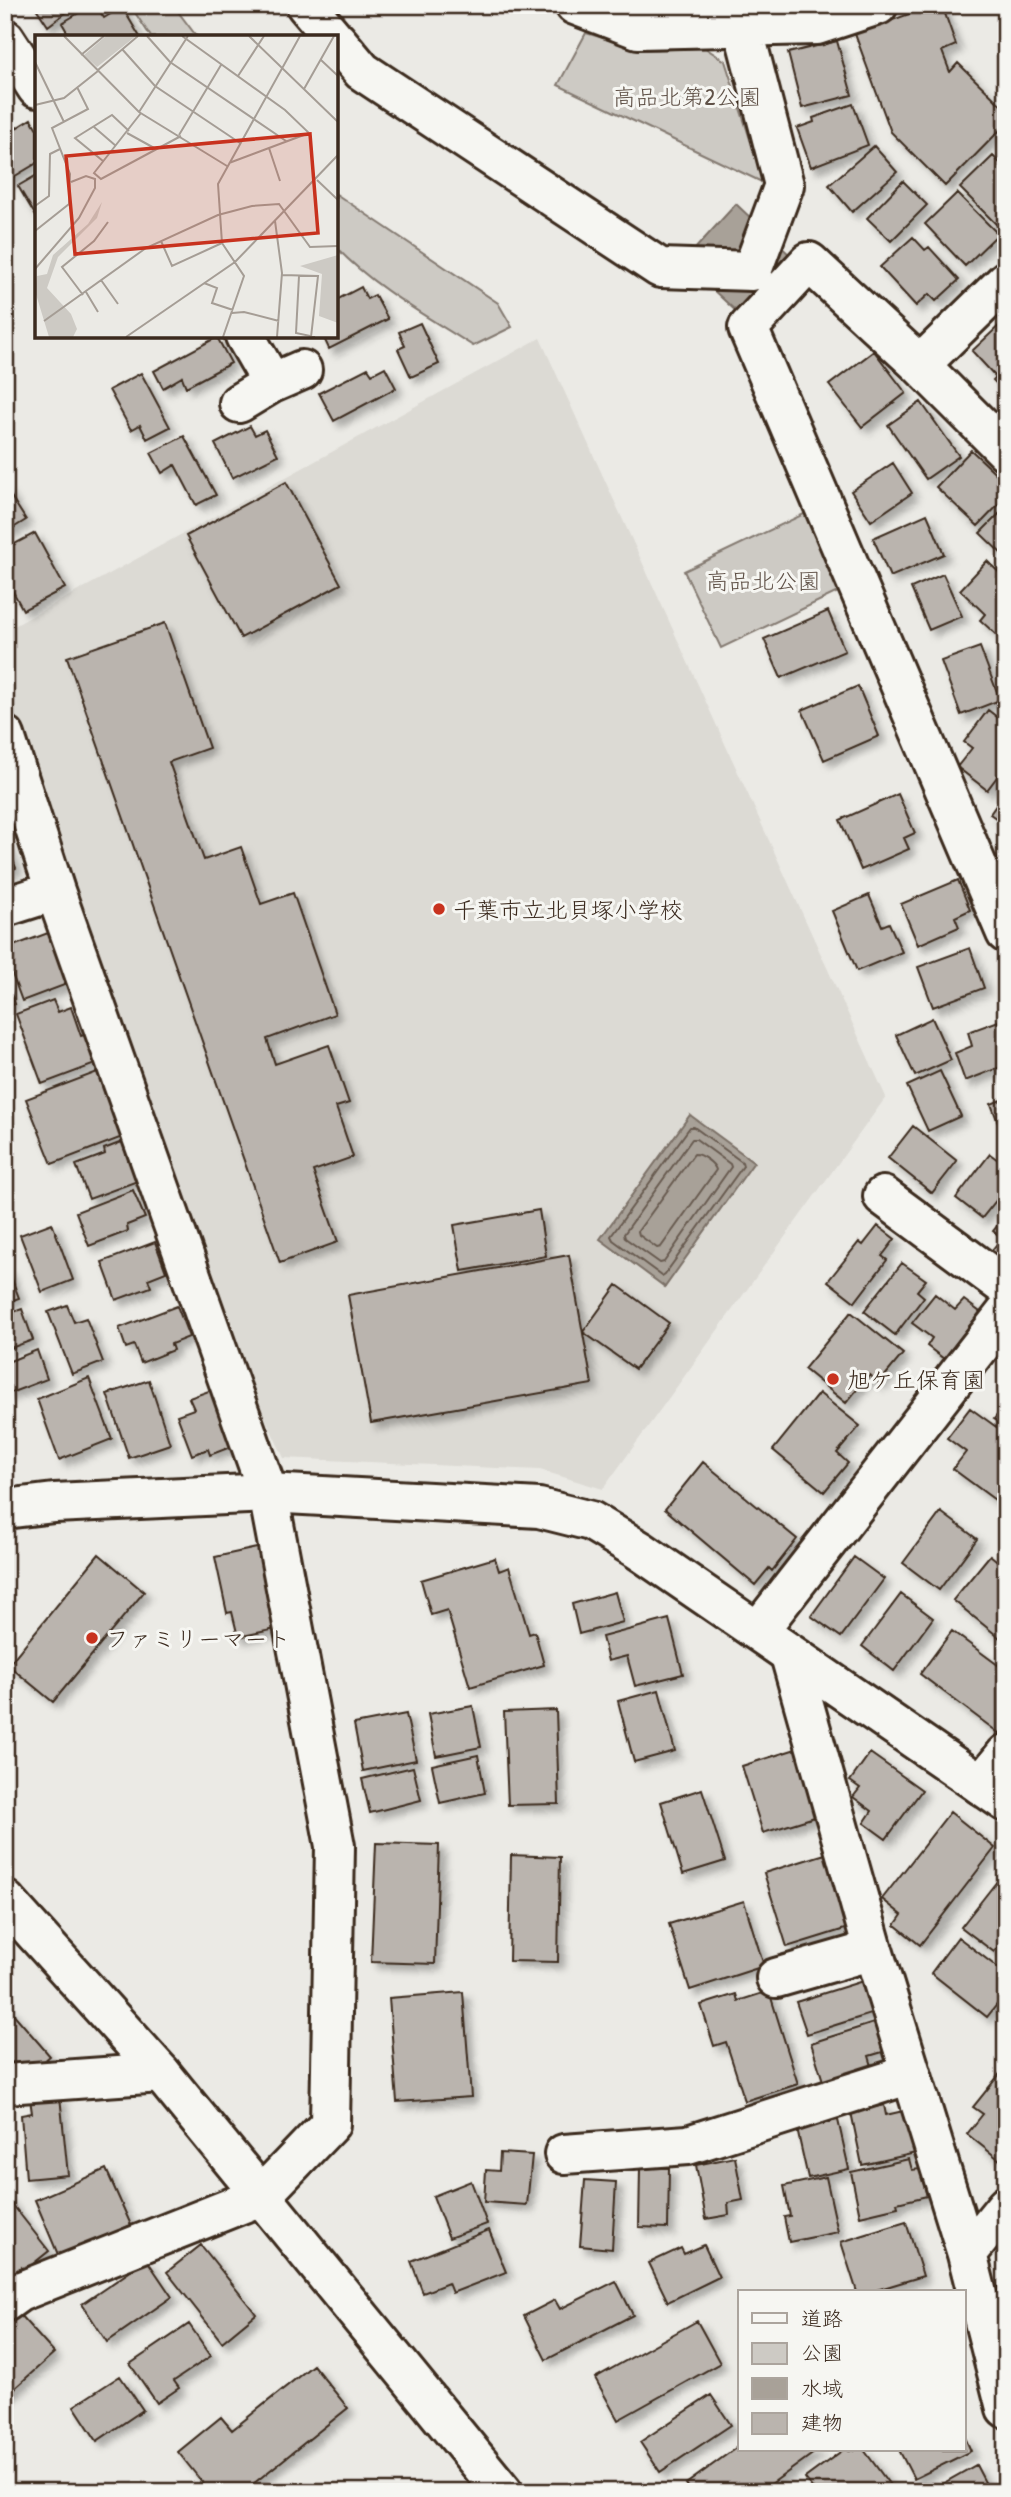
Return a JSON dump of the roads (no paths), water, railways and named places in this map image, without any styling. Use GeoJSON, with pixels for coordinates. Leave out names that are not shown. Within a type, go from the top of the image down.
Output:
{"type":"FeatureCollection","features":[{"type":"Feature","properties":{"kind":"street"},"geometry":{"type":"LineString","coordinates":[[306,5],[332,35]]}},
{"type":"Feature","properties":{"kind":"street"},"geometry":{"type":"LineString","coordinates":[[575,5],[638,29],[817,25],[878,5]]}},
{"type":"Feature","properties":{"kind":"street"},"geometry":{"type":"LineString","coordinates":[[338,42],[362,71],[660,268],[752,271],[784,185],[743,27]]}},
{"type":"Feature","properties":{"kind":"street"},"geometry":{"type":"LineString","coordinates":[[5,39],[35,85]]}},
{"type":"Feature","properties":{"kind":"street"},"geometry":{"type":"LineString","coordinates":[[1004,925],[747,328],[809,262],[920,365],[1006,451]]}},
{"type":"Feature","properties":{"kind":"street"},"geometry":{"type":"LineString","coordinates":[[920,365],[1006,281]]}},
{"type":"Feature","properties":{"kind":"street"},"geometry":{"type":"LineString","coordinates":[[239,403],[287,377],[248,338]]}},
{"type":"Feature","properties":{"kind":"street"},"geometry":{"type":"LineString","coordinates":[[5,736],[55,891],[268,1493],[335,1846],[330,2124],[261,2196],[19,2292],[5,2302]]}},
{"type":"Feature","properties":{"kind":"street"},"geometry":{"type":"LineString","coordinates":[[5,907],[55,891]]}},
{"type":"Feature","properties":{"kind":"street"},"geometry":{"type":"LineString","coordinates":[[883,1196],[1006,1287]]}},
{"type":"Feature","properties":{"kind":"street"},"geometry":{"type":"LineString","coordinates":[[758,1631],[1006,1313]]}},
{"type":"Feature","properties":{"kind":"street"},"geometry":{"type":"LineString","coordinates":[[5,1509],[54,1503],[268,1493],[539,1508],[591,1521],[639,1550],[993,1793],[1006,1754]]}},
{"type":"Feature","properties":{"kind":"street"},"geometry":{"type":"LineString","coordinates":[[790,1655],[873,1950],[967,2254],[1006,2408]]}},
{"type":"Feature","properties":{"kind":"street"},"geometry":{"type":"LineString","coordinates":[[5,1900],[161,2073],[503,2492]]}},
{"type":"Feature","properties":{"kind":"street"},"geometry":{"type":"LineString","coordinates":[[776,1978],[873,1950]]}},
{"type":"Feature","properties":{"kind":"street"},"geometry":{"type":"LineString","coordinates":[[5,2084],[161,2073]]}},
{"type":"Feature","properties":{"kind":"street"},"geometry":{"type":"LineString","coordinates":[[564,2154],[688,2145],[911,2074]]}},
{"type":"Feature","properties":{"kind":"street"},"geometry":{"type":"LineString","coordinates":[[967,2254],[1006,2206]]}},
{"type":"Feature","properties":{"kind":"water"},"geometry":{"type":"Polygon","coordinates":[[[736,204],[792,257],[738,313],[683,262],[736,204]]]}},
{"type":"Feature","properties":{"kind":"water"},"geometry":{"type":"Polygon","coordinates":[[[690,1115],[754,1162],[665,1287],[600,1239],[690,1115]]]}},
{"type":"Feature","properties":{"kind":"place","name":"千葉市立北貝塚小学校"},"geometry":{"type":"Point","coordinates":[439,909]}},
{"type":"Feature","properties":{"kind":"place","name":"旭ケ丘保育園"},"geometry":{"type":"Point","coordinates":[833,1379]}},
{"type":"Feature","properties":{"kind":"place","name":"ファミリーマート"},"geometry":{"type":"Point","coordinates":[92,1638]}},
{"type":"Feature","properties":{"kind":"park label","name":"高品北第2公園"},"geometry":{"type":"Point","coordinates":[687,96]}},
{"type":"Feature","properties":{"kind":"park label","name":"高品北公園"},"geometry":{"type":"Point","coordinates":[763,580]}}]}
